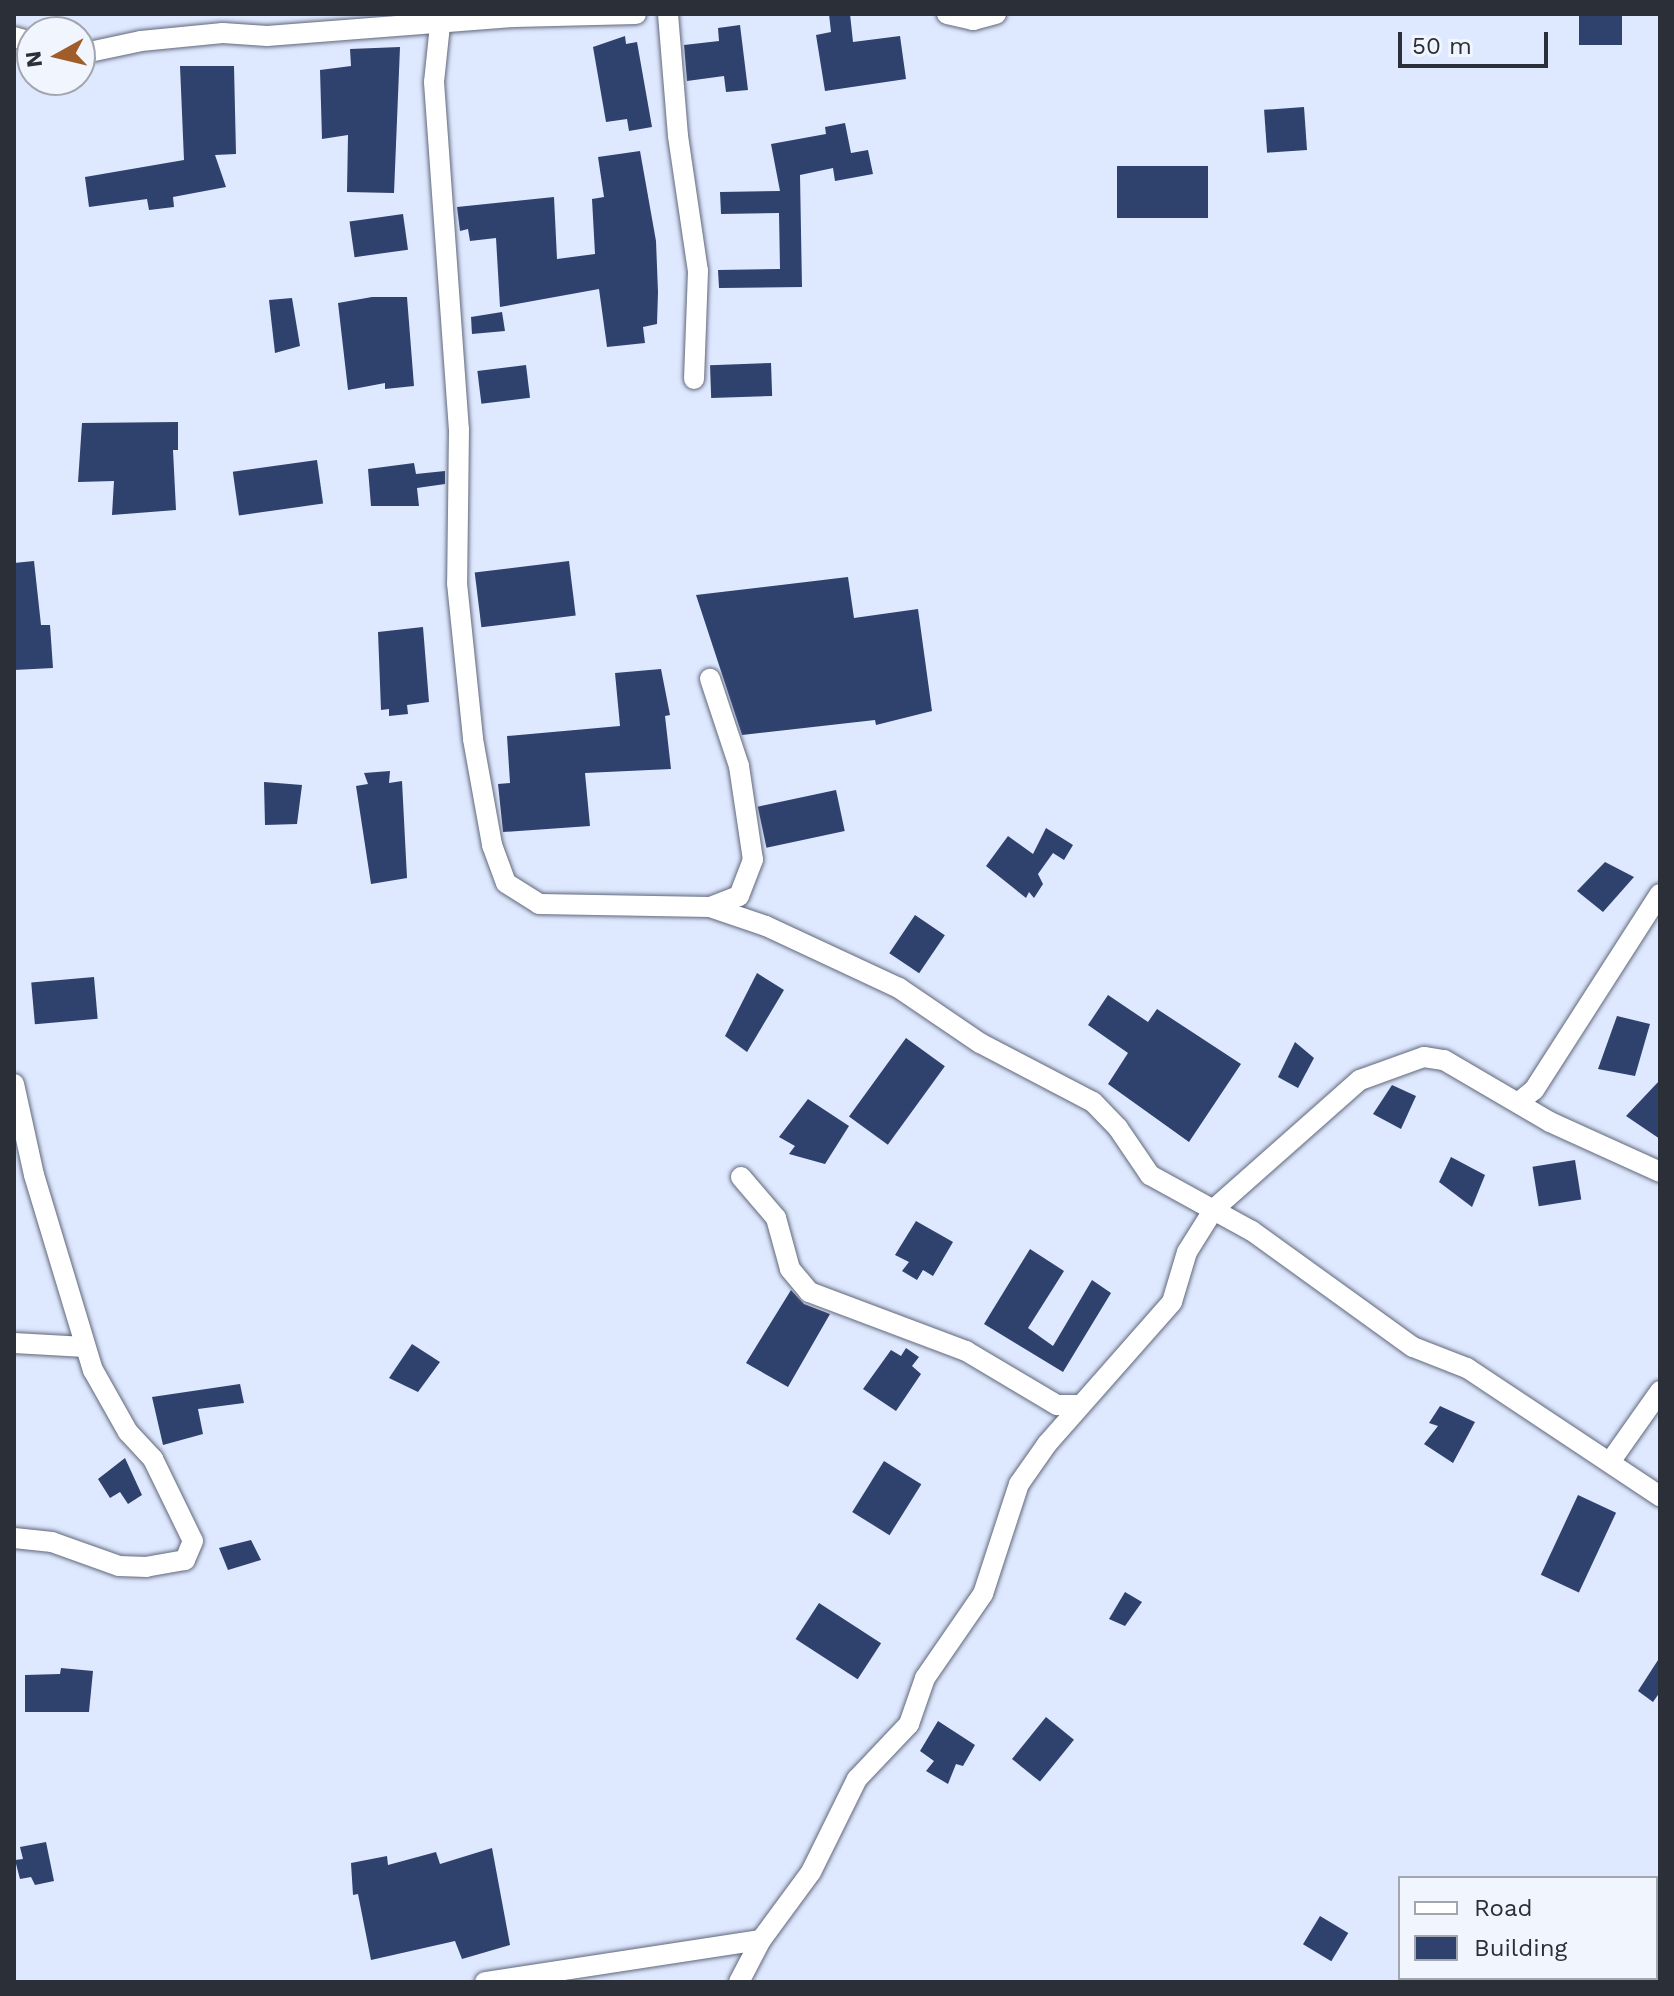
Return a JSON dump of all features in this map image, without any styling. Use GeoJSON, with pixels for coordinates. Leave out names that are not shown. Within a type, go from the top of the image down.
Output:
{"type":"FeatureCollection","features":[{"type":"Feature","properties":{"kind":"street"},"geometry":{"type":"LineString","coordinates":[[96,51],[141,41],[223,33],[267,36],[440,25],[514,16],[636,14]]}},
{"type":"Feature","properties":{"kind":"street"},"geometry":{"type":"LineString","coordinates":[[668,14],[678,136],[698,271],[694,379]]}},
{"type":"Feature","properties":{"kind":"street"},"geometry":{"type":"LineString","coordinates":[[947,14],[973,20],[996,14]]}},
{"type":"Feature","properties":{"kind":"street"},"geometry":{"type":"LineString","coordinates":[[440,25],[434,82],[459,429],[457,583],[473,739],[498,867],[519,895],[539,904],[579,909],[710,907],[766,926],[899,988],[980,1043],[1093,1102],[1118,1128],[1150,1175],[1214,1209],[1413,1347],[1467,1368],[1660,1496]]}},
{"type":"Feature","properties":{"kind":"street"},"geometry":{"type":"LineString","coordinates":[[710,679],[739,766],[753,860],[739,896],[710,907]]}},
{"type":"Feature","properties":{"kind":"street"},"geometry":{"type":"LineString","coordinates":[[1519,1102],[1534,1090],[1660,894]]}},
{"type":"Feature","properties":{"kind":"street"},"geometry":{"type":"LineString","coordinates":[[739,1982],[761,1940],[811,1872],[857,1779],[909,1724],[925,1678],[983,1594],[1019,1484],[1080,1405],[1172,1302],[1187,1252],[1214,1209],[1360,1080],[1388,1066],[1424,1057],[1444,1060],[1519,1102],[1660,1172]]}},
{"type":"Feature","properties":{"kind":"street"},"geometry":{"type":"LineString","coordinates":[[14,1084],[34,1175],[69,1279],[85,1347],[128,1432],[153,1459],[193,1541],[185,1560],[147,1567],[119,1566],[52,1542],[14,1538]]}},
{"type":"Feature","properties":{"kind":"street"},"geometry":{"type":"LineString","coordinates":[[741,1177],[776,1218],[790,1269],[809,1292],[966,1351],[1057,1405],[1080,1405]]}},
{"type":"Feature","properties":{"kind":"street"},"geometry":{"type":"LineString","coordinates":[[14,1343],[85,1347]]}},
{"type":"Feature","properties":{"kind":"street"},"geometry":{"type":"LineString","coordinates":[[1610,1462],[1660,1391]]}},
{"type":"Feature","properties":{"kind":"street"},"geometry":{"type":"LineString","coordinates":[[485,1982],[761,1940]]}},
{"type":"Feature","properties":{"kind":"building"},"geometry":{"type":"Polygon","coordinates":[[[829,14],[850,14],[853,42],[900,36],[906,79],[825,91],[816,35],[831,32],[829,14]]]}},
{"type":"Feature","properties":{"kind":"building"},"geometry":{"type":"Polygon","coordinates":[[[1579,14],[1622,14],[1622,45],[1579,45],[1579,14]]]}},
{"type":"Feature","properties":{"kind":"building"},"geometry":{"type":"Polygon","coordinates":[[[740,25],[748,90],[726,92],[724,76],[687,81],[684,45],[719,41],[718,28],[740,25]]]}},
{"type":"Feature","properties":{"kind":"building"},"geometry":{"type":"Polygon","coordinates":[[[625,36],[626,44],[637,42],[652,127],[629,131],[627,119],[606,122],[593,47],[625,36]]]}},
{"type":"Feature","properties":{"kind":"building"},"geometry":{"type":"Polygon","coordinates":[[[400,47],[394,193],[347,192],[348,135],[322,139],[320,70],[351,66],[350,49],[400,47]]]}},
{"type":"Feature","properties":{"kind":"building"},"geometry":{"type":"Polygon","coordinates":[[[180,66],[234,66],[236,154],[215,155],[226,187],[173,197],[174,207],[149,210],[147,199],[89,207],[85,177],[184,160],[180,66]]]}},
{"type":"Feature","properties":{"kind":"building"},"geometry":{"type":"Polygon","coordinates":[[[1304,107],[1307,150],[1267,153],[1264,110],[1304,107]]]}},
{"type":"Feature","properties":{"kind":"building"},"geometry":{"type":"Polygon","coordinates":[[[845,123],[851,153],[868,150],[873,174],[835,181],[833,168],[800,175],[802,287],[719,288],[718,270],[780,269],[779,213],[721,214],[720,192],[780,191],[771,144],[826,134],[825,127],[845,123]]]}},
{"type":"Feature","properties":{"kind":"building"},"geometry":{"type":"Polygon","coordinates":[[[640,151],[656,241],[658,292],[657,324],[643,327],[645,343],[607,347],[599,289],[500,307],[496,238],[470,241],[468,229],[460,231],[457,207],[554,197],[557,259],[595,254],[592,199],[604,197],[598,157],[640,151]]]}},
{"type":"Feature","properties":{"kind":"building"},"geometry":{"type":"Polygon","coordinates":[[[1117,166],[1208,166],[1208,218],[1117,218],[1117,166]]]}},
{"type":"Feature","properties":{"kind":"building"},"geometry":{"type":"Polygon","coordinates":[[[403,214],[408,250],[355,257],[350,222],[403,214]]]}},
{"type":"Feature","properties":{"kind":"building"},"geometry":{"type":"Polygon","coordinates":[[[372,297],[407,297],[414,386],[385,389],[385,383],[348,390],[338,303],[372,297]]]}},
{"type":"Feature","properties":{"kind":"building"},"geometry":{"type":"Polygon","coordinates":[[[292,298],[300,346],[275,353],[269,300],[292,298]]]}},
{"type":"Feature","properties":{"kind":"building"},"geometry":{"type":"Polygon","coordinates":[[[502,312],[505,331],[472,334],[471,317],[502,312]]]}},
{"type":"Feature","properties":{"kind":"building"},"geometry":{"type":"Polygon","coordinates":[[[771,363],[772,396],[711,398],[710,365],[771,363]]]}},
{"type":"Feature","properties":{"kind":"building"},"geometry":{"type":"Polygon","coordinates":[[[526,365],[530,398],[481,404],[477,371],[526,365]]]}},
{"type":"Feature","properties":{"kind":"building"},"geometry":{"type":"Polygon","coordinates":[[[178,422],[178,450],[173,450],[176,510],[112,515],[114,481],[78,482],[82,423],[178,422]]]}},
{"type":"Feature","properties":{"kind":"building"},"geometry":{"type":"Polygon","coordinates":[[[317,460],[323,504],[239,515],[233,472],[317,460]]]}},
{"type":"Feature","properties":{"kind":"building"},"geometry":{"type":"Polygon","coordinates":[[[414,463],[416,474],[445,471],[445,484],[417,488],[419,506],[371,506],[368,469],[414,463]]]}},
{"type":"Feature","properties":{"kind":"building"},"geometry":{"type":"Polygon","coordinates":[[[34,561],[41,625],[50,625],[53,668],[14,670],[14,563],[34,561]]]}},
{"type":"Feature","properties":{"kind":"building"},"geometry":{"type":"Polygon","coordinates":[[[569,561],[576,616],[481,627],[475,573],[569,561]]]}},
{"type":"Feature","properties":{"kind":"building"},"geometry":{"type":"Polygon","coordinates":[[[848,577],[854,618],[918,609],[932,711],[876,725],[875,720],[742,735],[696,595],[848,577]]]}},
{"type":"Feature","properties":{"kind":"building"},"geometry":{"type":"Polygon","coordinates":[[[423,627],[429,702],[407,705],[408,714],[389,716],[389,709],[381,710],[378,632],[423,627]]]}},
{"type":"Feature","properties":{"kind":"building"},"geometry":{"type":"Polygon","coordinates":[[[661,669],[670,715],[665,716],[671,769],[585,773],[590,826],[503,832],[498,784],[510,783],[507,736],[620,726],[615,673],[661,669]]]}},
{"type":"Feature","properties":{"kind":"building"},"geometry":{"type":"Polygon","coordinates":[[[390,771],[389,783],[402,781],[407,878],[371,884],[356,786],[368,784],[364,773],[390,771]]]}},
{"type":"Feature","properties":{"kind":"building"},"geometry":{"type":"Polygon","coordinates":[[[264,782],[302,785],[297,824],[265,825],[264,782]]]}},
{"type":"Feature","properties":{"kind":"building"},"geometry":{"type":"Polygon","coordinates":[[[836,790],[845,831],[766,848],[758,807],[836,790]]]}},
{"type":"Feature","properties":{"kind":"building"},"geometry":{"type":"Polygon","coordinates":[[[1046,828],[1073,845],[1064,860],[1053,853],[1038,874],[1043,884],[1034,898],[1029,892],[1026,898],[986,866],[1008,836],[1033,854],[1046,828]]]}},
{"type":"Feature","properties":{"kind":"building"},"geometry":{"type":"Polygon","coordinates":[[[1605,862],[1634,877],[1603,912],[1577,891],[1605,862]]]}},
{"type":"Feature","properties":{"kind":"building"},"geometry":{"type":"Polygon","coordinates":[[[915,915],[945,935],[919,973],[889,953],[915,915]]]}},
{"type":"Feature","properties":{"kind":"building"},"geometry":{"type":"Polygon","coordinates":[[[757,973],[784,990],[747,1052],[725,1036],[757,973]]]}},
{"type":"Feature","properties":{"kind":"building"},"geometry":{"type":"Polygon","coordinates":[[[94,977],[98,1019],[35,1024],[31,982],[94,977]]]}},
{"type":"Feature","properties":{"kind":"building"},"geometry":{"type":"Polygon","coordinates":[[[1108,995],[1148,1022],[1157,1009],[1241,1064],[1189,1142],[1108,1084],[1128,1053],[1088,1025],[1108,995]]]}},
{"type":"Feature","properties":{"kind":"building"},"geometry":{"type":"Polygon","coordinates":[[[1617,1016],[1650,1024],[1635,1076],[1598,1069],[1617,1016]]]}},
{"type":"Feature","properties":{"kind":"building"},"geometry":{"type":"Polygon","coordinates":[[[906,1038],[945,1066],[888,1145],[849,1116],[906,1038]]]}},
{"type":"Feature","properties":{"kind":"building"},"geometry":{"type":"Polygon","coordinates":[[[1295,1042],[1314,1058],[1298,1088],[1278,1077],[1295,1042]]]}},
{"type":"Feature","properties":{"kind":"building"},"geometry":{"type":"Polygon","coordinates":[[[1660,1080],[1660,1139],[1626,1116],[1660,1080]]]}},
{"type":"Feature","properties":{"kind":"building"},"geometry":{"type":"Polygon","coordinates":[[[1392,1085],[1416,1096],[1401,1129],[1373,1114],[1392,1085]]]}},
{"type":"Feature","properties":{"kind":"building"},"geometry":{"type":"Polygon","coordinates":[[[808,1099],[849,1126],[825,1164],[789,1154],[795,1146],[779,1137],[808,1099]]]}},
{"type":"Feature","properties":{"kind":"building"},"geometry":{"type":"Polygon","coordinates":[[[1451,1157],[1485,1175],[1472,1207],[1439,1182],[1451,1157]]]}},
{"type":"Feature","properties":{"kind":"building"},"geometry":{"type":"Polygon","coordinates":[[[1575,1160],[1581,1200],[1539,1206],[1533,1167],[1575,1160]]]}},
{"type":"Feature","properties":{"kind":"building"},"geometry":{"type":"Polygon","coordinates":[[[916,1221],[953,1242],[933,1276],[923,1270],[917,1280],[902,1271],[909,1262],[895,1255],[916,1221]]]}},
{"type":"Feature","properties":{"kind":"building"},"geometry":{"type":"Polygon","coordinates":[[[1030,1249],[1064,1271],[1028,1328],[1053,1346],[1092,1280],[1111,1293],[1063,1372],[984,1324],[1030,1249]]]}},
{"type":"Feature","properties":{"kind":"building"},"geometry":{"type":"Polygon","coordinates":[[[791,1290],[804,1304],[830,1314],[788,1387],[746,1363],[791,1290]]]}},
{"type":"Feature","properties":{"kind":"building"},"geometry":{"type":"Polygon","coordinates":[[[412,1344],[440,1362],[418,1392],[389,1378],[412,1344]]]}},
{"type":"Feature","properties":{"kind":"building"},"geometry":{"type":"Polygon","coordinates":[[[906,1348],[919,1357],[912,1366],[921,1374],[896,1411],[863,1389],[891,1350],[901,1356],[906,1348]]]}},
{"type":"Feature","properties":{"kind":"building"},"geometry":{"type":"Polygon","coordinates":[[[240,1384],[244,1403],[198,1409],[203,1434],[163,1445],[152,1397],[240,1384]]]}},
{"type":"Feature","properties":{"kind":"building"},"geometry":{"type":"Polygon","coordinates":[[[1440,1406],[1475,1422],[1453,1463],[1424,1444],[1438,1426],[1429,1423],[1440,1406]]]}},
{"type":"Feature","properties":{"kind":"building"},"geometry":{"type":"Polygon","coordinates":[[[125,1458],[142,1495],[128,1504],[120,1492],[110,1498],[98,1479],[125,1458]]]}},
{"type":"Feature","properties":{"kind":"building"},"geometry":{"type":"Polygon","coordinates":[[[884,1461],[921,1484],[890,1535],[852,1512],[884,1461]]]}},
{"type":"Feature","properties":{"kind":"building"},"geometry":{"type":"Polygon","coordinates":[[[1578,1495],[1616,1513],[1579,1593],[1541,1575],[1578,1495]]]}},
{"type":"Feature","properties":{"kind":"building"},"geometry":{"type":"Polygon","coordinates":[[[251,1540],[261,1560],[228,1570],[219,1548],[251,1540]]]}},
{"type":"Feature","properties":{"kind":"building"},"geometry":{"type":"Polygon","coordinates":[[[1125,1592],[1142,1602],[1125,1626],[1109,1619],[1125,1592]]]}},
{"type":"Feature","properties":{"kind":"building"},"geometry":{"type":"Polygon","coordinates":[[[819,1603],[881,1643],[858,1679],[796,1639],[819,1603]]]}},
{"type":"Feature","properties":{"kind":"building"},"geometry":{"type":"Polygon","coordinates":[[[1660,1657],[1660,1692],[1653,1702],[1638,1691],[1660,1657]]]}},
{"type":"Feature","properties":{"kind":"building"},"geometry":{"type":"Polygon","coordinates":[[[61,1668],[93,1671],[89,1712],[25,1712],[25,1675],[60,1674],[61,1668]]]}},
{"type":"Feature","properties":{"kind":"building"},"geometry":{"type":"Polygon","coordinates":[[[1046,1717],[1074,1740],[1040,1782],[1012,1759],[1046,1717]]]}},
{"type":"Feature","properties":{"kind":"building"},"geometry":{"type":"Polygon","coordinates":[[[938,1721],[975,1745],[963,1766],[956,1764],[948,1784],[926,1771],[934,1761],[920,1751],[938,1721]]]}},
{"type":"Feature","properties":{"kind":"building"},"geometry":{"type":"Polygon","coordinates":[[[46,1842],[54,1881],[35,1885],[31,1877],[20,1879],[15,1860],[23,1859],[20,1847],[46,1842]]]}},
{"type":"Feature","properties":{"kind":"building"},"geometry":{"type":"Polygon","coordinates":[[[492,1848],[510,1945],[462,1959],[455,1941],[371,1960],[358,1894],[353,1895],[351,1863],[387,1856],[388,1865],[436,1852],[440,1864],[492,1848]]]}},
{"type":"Feature","properties":{"kind":"building"},"geometry":{"type":"Polygon","coordinates":[[[1320,1916],[1348,1933],[1331,1961],[1303,1944],[1320,1916]]]}}]}
